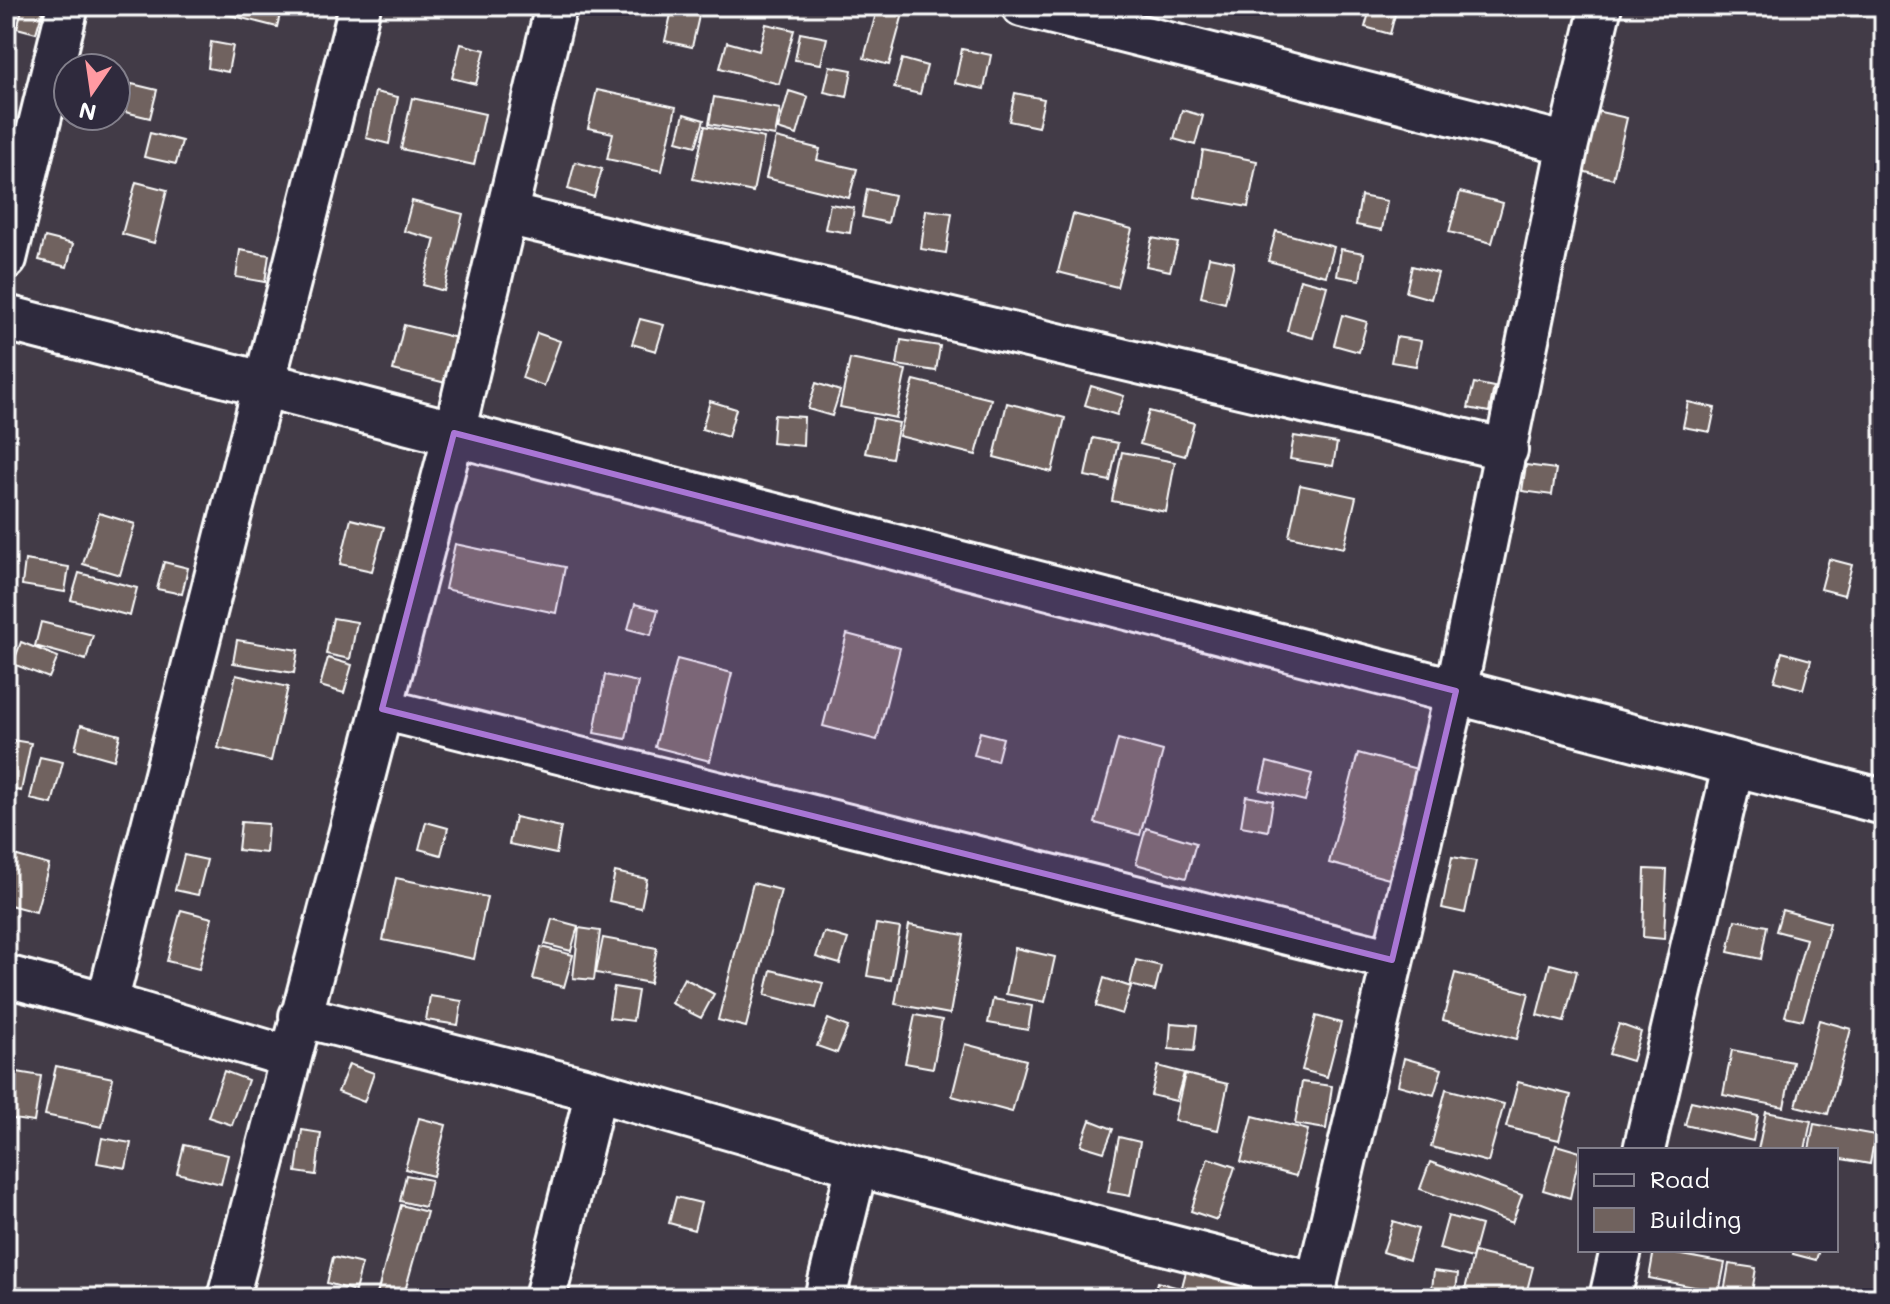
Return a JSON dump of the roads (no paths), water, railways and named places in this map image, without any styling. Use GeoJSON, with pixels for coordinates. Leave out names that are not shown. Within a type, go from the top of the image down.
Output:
{"type":"FeatureCollection","features":[{"type":"Feature","properties":{"kind":"street"},"geometry":{"type":"LineString","coordinates":[[6,259],[68,6]]}},
{"type":"Feature","properties":{"kind":"street"},"geometry":{"type":"LineString","coordinates":[[107,1003],[360,6]]}},
{"type":"Feature","properties":{"kind":"street"},"geometry":{"type":"LineString","coordinates":[[228,1298],[454,433],[556,6]]}},
{"type":"Feature","properties":{"kind":"street"},"geometry":{"type":"LineString","coordinates":[[1022,6],[1147,21],[1568,144]]}},
{"type":"Feature","properties":{"kind":"street"},"geometry":{"type":"LineString","coordinates":[[300,1016],[596,1091],[1315,1291],[1456,691],[1568,144],[1601,6]]}},
{"type":"Feature","properties":{"kind":"street"},"geometry":{"type":"LineString","coordinates":[[506,214],[1507,450]]}},
{"type":"Feature","properties":{"kind":"street"},"geometry":{"type":"LineString","coordinates":[[6,318],[1884,802]]}},
{"type":"Feature","properties":{"kind":"street"},"geometry":{"type":"LineString","coordinates":[[382,709],[1392,960]]}},
{"type":"Feature","properties":{"kind":"street"},"geometry":{"type":"LineString","coordinates":[[1644,1148],[1734,763]]}},
{"type":"Feature","properties":{"kind":"street"},"geometry":{"type":"LineString","coordinates":[[6,976],[289,1057]]}},
{"type":"Feature","properties":{"kind":"street"},"geometry":{"type":"LineString","coordinates":[[545,1298],[596,1091]]}},
{"type":"Feature","properties":{"kind":"street"},"geometry":{"type":"LineString","coordinates":[[825,1298],[857,1166]]}},
{"type":"Feature","properties":{"kind":"street"},"geometry":{"type":"LineString","coordinates":[[1610,1298],[1621,1252]]}}]}
